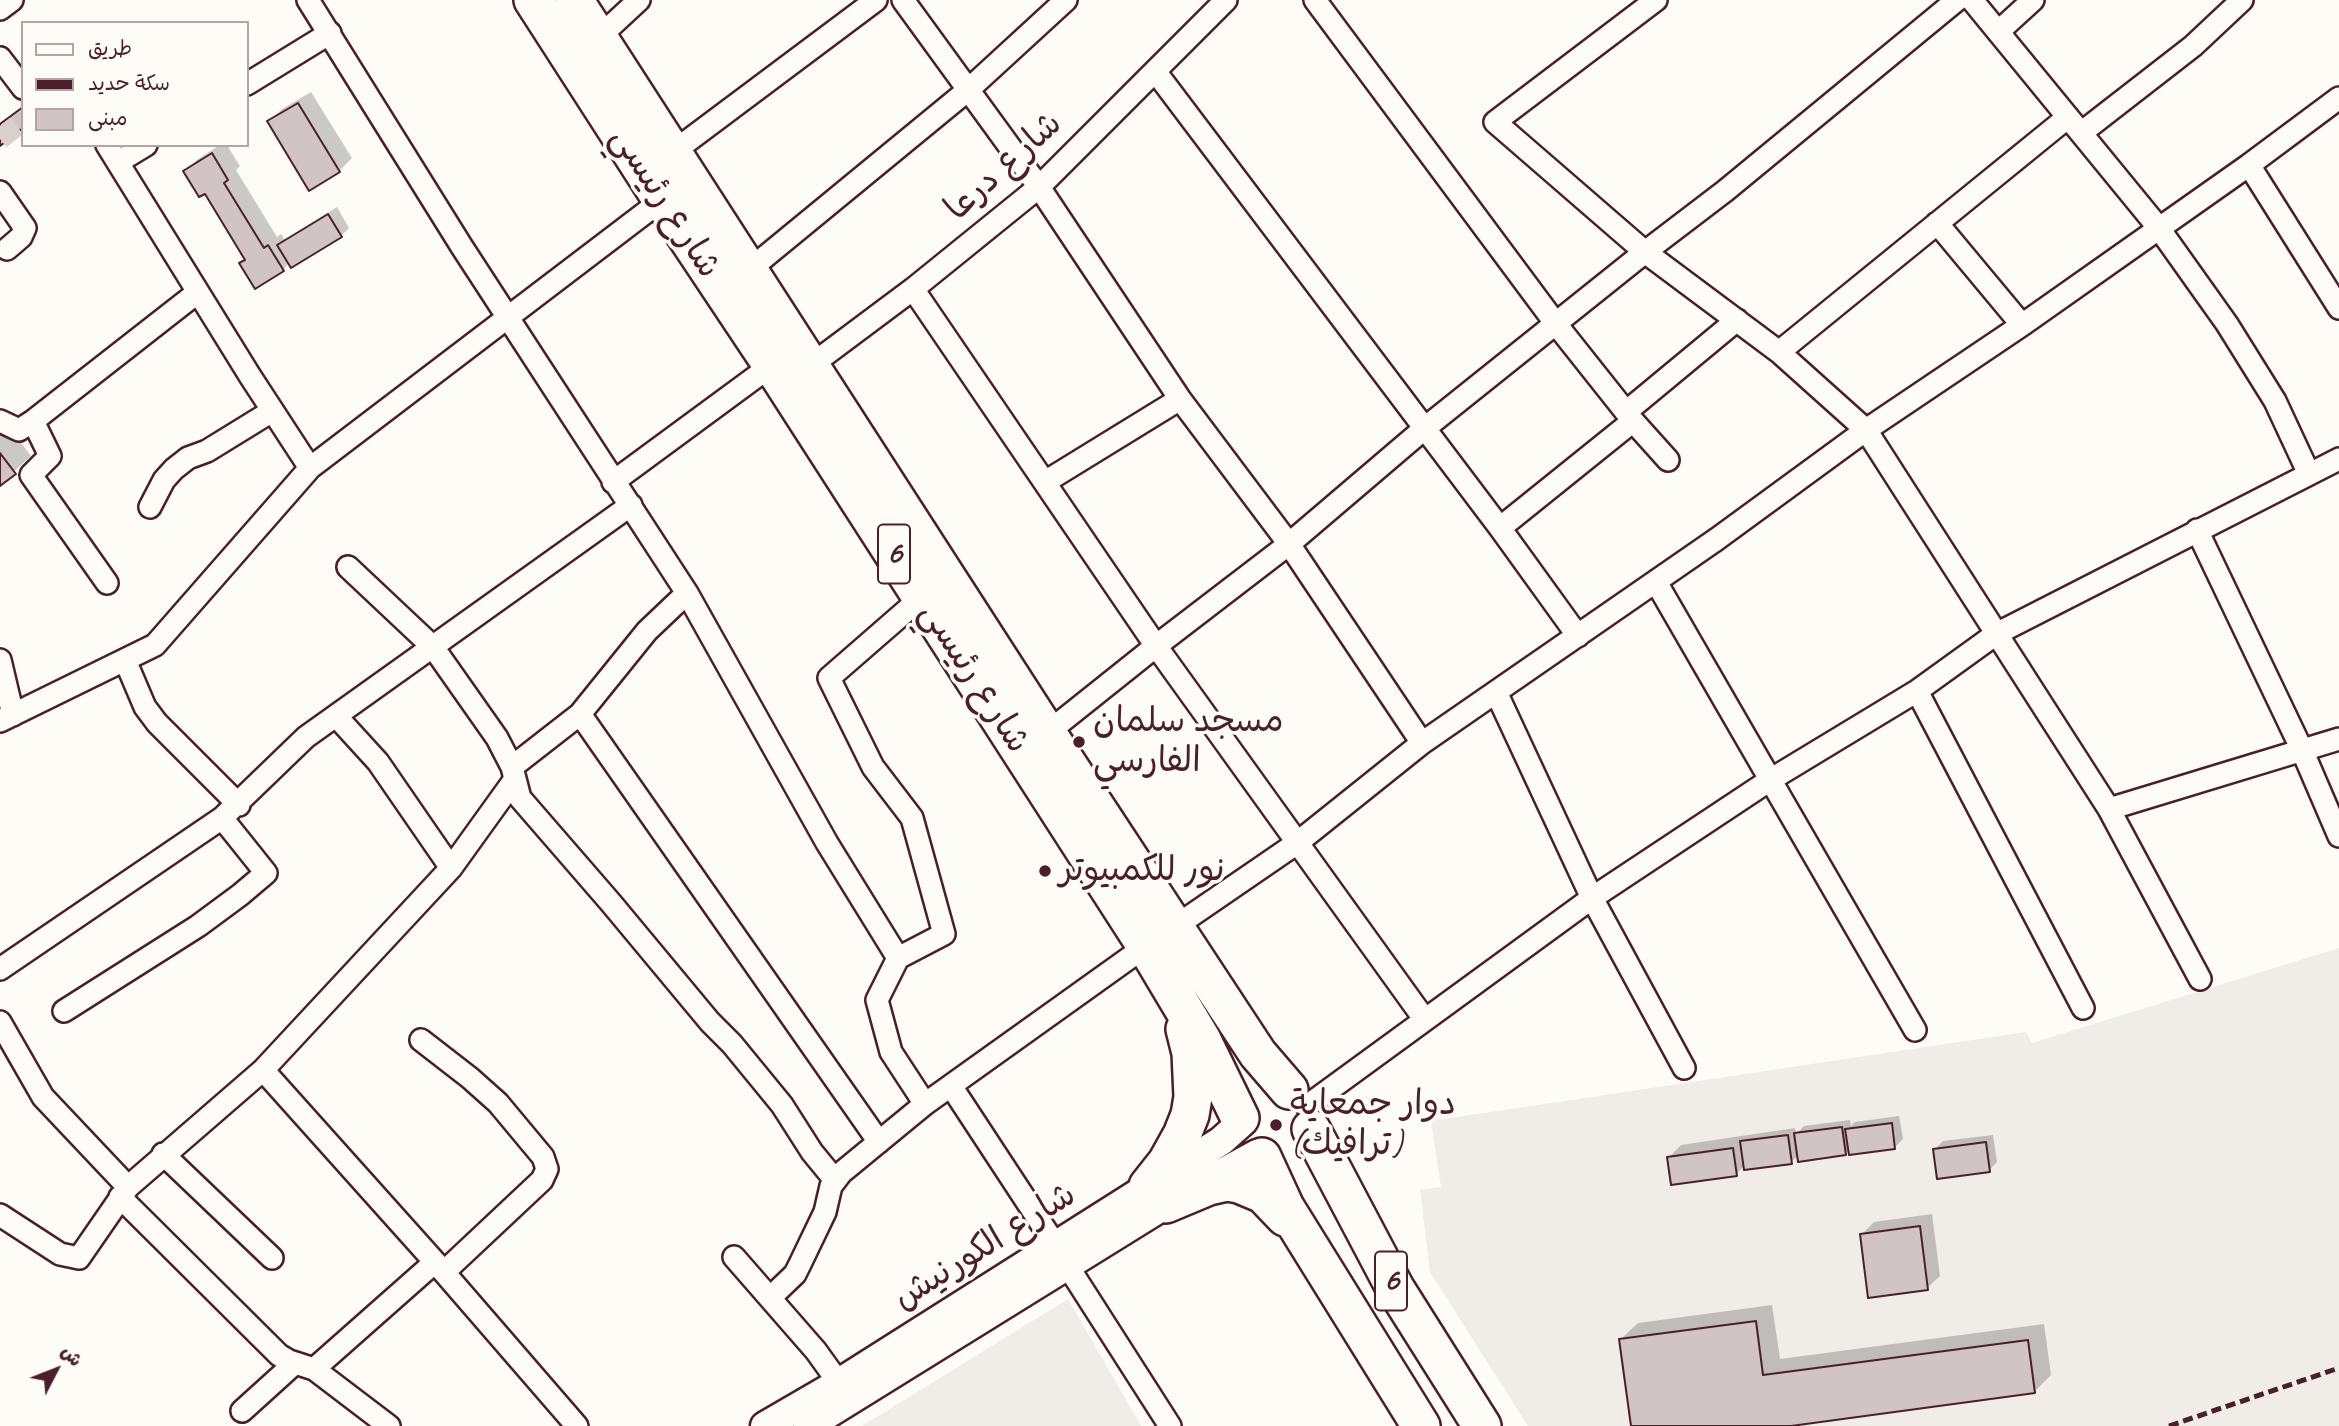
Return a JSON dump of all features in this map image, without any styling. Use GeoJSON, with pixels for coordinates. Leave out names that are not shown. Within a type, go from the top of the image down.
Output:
{"type":"FeatureCollection","features":[{"type":"Feature","properties":{"kind":"highway","name":"شارع رئيسي"},"geometry":{"type":"LineString","coordinates":[[533,0],[1146,946],[1202,1040],[1279,1196],[1421,1426]]}},
{"type":"Feature","properties":{"kind":"highway","name":"شارع رئيسي"},"geometry":{"type":"LineString","coordinates":[[574,0],[1047,733],[1258,1054],[1302,1108],[1395,1288],[1482,1426]]}},
{"type":"Feature","properties":{"kind":"highway"},"geometry":{"type":"LineString","coordinates":[[660,197],[680,163]]}},
{"type":"Feature","properties":{"kind":"highway"},"geometry":{"type":"LineString","coordinates":[[1168,982],[1191,1054],[1192,1097],[1190,1115],[1167,1162],[1157,1195],[1218,1184],[1239,1184],[1251,1188],[1276,1207],[1317,1259]]}},
{"type":"Feature","properties":{"kind":"highway"},"geometry":{"type":"LineString","coordinates":[[1278,1088],[1302,1108],[1305,1145],[1296,1153],[1280,1159],[1250,1138],[1247,1102],[1261,1091],[1278,1088]]}},
{"type":"Feature","properties":{"kind":"street"},"geometry":{"type":"LineString","coordinates":[[0,9],[12,0]]}},
{"type":"Feature","properties":{"kind":"street"},"geometry":{"type":"LineString","coordinates":[[308,0],[462,247],[687,593],[827,843],[898,958]]}},
{"type":"Feature","properties":{"kind":"street"},"geometry":{"type":"LineString","coordinates":[[598,38],[639,0]]}},
{"type":"Feature","properties":{"kind":"street"},"geometry":{"type":"LineString","coordinates":[[680,163],[876,0]]}},
{"type":"Feature","properties":{"kind":"street"},"geometry":{"type":"LineString","coordinates":[[903,0],[1039,187],[1180,399],[1289,544],[1422,743]]}},
{"type":"Feature","properties":{"kind":"street"},"geometry":{"type":"LineString","coordinates":[[749,270],[968,90],[1066,0]]}},
{"type":"Feature","properties":{"kind":"street","name":"شارع درعا"},"geometry":{"type":"LineString","coordinates":[[810,366],[913,289],[1039,187],[1226,0]]}},
{"type":"Feature","properties":{"kind":"street"},"geometry":{"type":"LineString","coordinates":[[1315,0],[1556,324],[1668,460]]}},
{"type":"Feature","properties":{"kind":"street"},"geometry":{"type":"LineString","coordinates":[[1656,0],[1495,121],[1645,252],[1779,352],[1866,430],[2109,809],[2200,979]]}},
{"type":"Feature","properties":{"kind":"street"},"geometry":{"type":"LineString","coordinates":[[1047,733],[1289,544],[1425,428],[1725,191],[1957,0]]}},
{"type":"Feature","properties":{"kind":"street"},"geometry":{"type":"LineString","coordinates":[[1972,0],[2158,227],[2227,324],[2274,401],[2309,474]]}},
{"type":"Feature","properties":{"kind":"street"},"geometry":{"type":"LineString","coordinates":[[1998,32],[2033,0]]}},
{"type":"Feature","properties":{"kind":"street"},"geometry":{"type":"LineString","coordinates":[[1779,352],[1937,223],[2075,125],[2193,46],[2242,0]]}},
{"type":"Feature","properties":{"kind":"street"},"geometry":{"type":"LineString","coordinates":[[248,83],[330,33]]}},
{"type":"Feature","properties":{"kind":"street"},"geometry":{"type":"LineString","coordinates":[[0,58],[21,85]]}},
{"type":"Feature","properties":{"kind":"street"},"geometry":{"type":"LineString","coordinates":[[1155,71],[1500,528],[1578,636]]}},
{"type":"Feature","properties":{"kind":"street"},"geometry":{"type":"LineString","coordinates":[[1176,926],[1297,843],[1422,743],[1717,539],[1866,430],[2022,325],[2339,97]]}},
{"type":"Feature","properties":{"kind":"street"},"geometry":{"type":"LineString","coordinates":[[138,147],[112,154],[310,468]]}},
{"type":"Feature","properties":{"kind":"street"},"geometry":{"type":"LineString","coordinates":[[2249,164],[2336,297]]}},
{"type":"Feature","properties":{"kind":"street"},"geometry":{"type":"LineString","coordinates":[[0,192],[24,229],[21,237],[7,249]]}},
{"type":"Feature","properties":{"kind":"street"},"geometry":{"type":"LineString","coordinates":[[0,660],[6,718],[155,645],[310,468],[660,197]]}},
{"type":"Feature","properties":{"kind":"street"},"geometry":{"type":"LineString","coordinates":[[1937,223],[2022,325]]}},
{"type":"Feature","properties":{"kind":"street"},"geometry":{"type":"LineString","coordinates":[[913,289],[1156,646],[1425,1020]]}},
{"type":"Feature","properties":{"kind":"street"},"geometry":{"type":"LineString","coordinates":[[0,421],[19,430],[33,421],[198,292]]}},
{"type":"Feature","properties":{"kind":"street"},"geometry":{"type":"LineString","coordinates":[[1500,528],[1630,417],[1737,320]]}},
{"type":"Feature","properties":{"kind":"street"},"geometry":{"type":"LineString","coordinates":[[613,482],[772,365]]}},
{"type":"Feature","properties":{"kind":"street"},"geometry":{"type":"LineString","coordinates":[[1045,482],[1180,399]]}},
{"type":"Feature","properties":{"kind":"street"},"geometry":{"type":"LineString","coordinates":[[150,507],[164,480],[174,469],[188,458],[207,451],[272,411]]}},
{"type":"Feature","properties":{"kind":"street"},"geometry":{"type":"LineString","coordinates":[[33,421],[50,456],[31,475],[107,583]]}},
{"type":"Feature","properties":{"kind":"street"},"geometry":{"type":"LineString","coordinates":[[1302,1108],[1592,898],[1770,780],[1917,691],[1996,634],[2339,459]]}},
{"type":"Feature","properties":{"kind":"street"},"geometry":{"type":"LineString","coordinates":[[0,969],[230,811],[306,737],[631,505]]}},
{"type":"Feature","properties":{"kind":"street"},"geometry":{"type":"LineString","coordinates":[[2197,530],[2302,750],[2339,836]]}},
{"type":"Feature","properties":{"kind":"street"},"geometry":{"type":"LineString","coordinates":[[348,567],[433,647],[497,738],[513,773],[520,798],[710,1022],[732,1044],[782,1105],[812,1152],[835,1180]]}},
{"type":"Feature","properties":{"kind":"street"},"geometry":{"type":"LineString","coordinates":[[1656,582],[1915,1030]]}},
{"type":"Feature","properties":{"kind":"street"},"geometry":{"type":"LineString","coordinates":[[0,1215],[60,1254],[79,1258],[124,1192],[163,1154],[263,1070],[451,868],[513,773],[580,714],[647,631],[687,593]]}},
{"type":"Feature","properties":{"kind":"street"},"geometry":{"type":"LineString","coordinates":[[922,597],[829,678],[873,767],[912,818],[944,934],[898,958],[877,1000],[891,1052],[925,1104]]}},
{"type":"Feature","properties":{"kind":"street"},"geometry":{"type":"LineString","coordinates":[[64,1011],[198,926],[267,873],[230,811],[145,707],[125,660]]}},
{"type":"Feature","properties":{"kind":"street"},"geometry":{"type":"LineString","coordinates":[[1917,691],[2083,1008]]}},
{"type":"Feature","properties":{"kind":"street"},"geometry":{"type":"LineString","coordinates":[[1496,692],[1592,898],[1684,1068]]}},
{"type":"Feature","properties":{"kind":"street"},"geometry":{"type":"LineString","coordinates":[[580,714],[879,1142]]}},
{"type":"Feature","properties":{"kind":"street"},"geometry":{"type":"LineString","coordinates":[[336,716],[378,762],[451,868]]}},
{"type":"Feature","properties":{"kind":"street"},"geometry":{"type":"LineString","coordinates":[[2109,809],[2339,739]]}},
{"type":"Feature","properties":{"kind":"street"},"geometry":{"type":"LineString","coordinates":[[771,1297],[795,1274],[825,1212],[835,1180],[925,1104],[1146,946]]}},
{"type":"Feature","properties":{"kind":"street"},"geometry":{"type":"LineString","coordinates":[[0,1023],[43,1097],[124,1192],[279,1355],[305,1366],[389,1426]]}},
{"type":"Feature","properties":{"kind":"street"},"geometry":{"type":"LineString","coordinates":[[242,1411],[440,1267],[542,1180],[547,1169],[543,1157],[498,1103],[421,1040]]}},
{"type":"Feature","properties":{"kind":"street"},"geometry":{"type":"LineString","coordinates":[[263,1070],[440,1267],[576,1426]]}},
{"type":"Feature","properties":{"kind":"street"},"geometry":{"type":"LineString","coordinates":[[951,1086],[1170,1426]]}},
{"type":"Feature","properties":{"kind":"street","name":"شارع الكورنيش"},"geometry":{"type":"LineString","coordinates":[[765,1426],[1061,1255],[1250,1138]]}},
{"type":"Feature","properties":{"kind":"street"},"geometry":{"type":"LineString","coordinates":[[163,1154],[272,1258]]}},
{"type":"Feature","properties":{"kind":"street","name":"شارع الكورنيش"},"geometry":{"type":"LineString","coordinates":[[808,1426],[1061,1255]]}},
{"type":"Feature","properties":{"kind":"street"},"geometry":{"type":"LineString","coordinates":[[734,1256],[825,1361],[839,1383]]}},
{"type":"Feature","properties":{"kind":"shaded area"},"geometry":{"type":"Polygon","coordinates":[[[2339,948],[2339,1426],[1528,1426],[1430,1272],[1420,1190],[1441,1187],[1431,1121],[2026,1032],[2032,1043],[2339,948]]]}},
{"type":"Feature","properties":{"kind":"shaded area"},"geometry":{"type":"Polygon","coordinates":[[[1068,1299],[1141,1426],[862,1426],[1068,1299]]]}},
{"type":"Feature","properties":{"kind":"building"},"geometry":{"type":"Polygon","coordinates":[[[298,103],[340,172],[309,191],[267,121],[298,103]]]}},
{"type":"Feature","properties":{"kind":"building"},"geometry":{"type":"Polygon","coordinates":[[[21,108],[21,130],[0,146],[0,124],[21,108]]]}},
{"type":"Feature","properties":{"kind":"building"},"geometry":{"type":"Polygon","coordinates":[[[212,153],[228,180],[224,183],[264,248],[268,245],[284,271],[255,289],[239,263],[245,260],[205,194],[199,197],[183,171],[212,153]]]}},
{"type":"Feature","properties":{"kind":"building"},"geometry":{"type":"Polygon","coordinates":[[[328,214],[342,237],[291,268],[277,245],[328,214]]]}},
{"type":"Feature","properties":{"kind":"building"},"geometry":{"type":"Polygon","coordinates":[[[0,453],[16,474],[0,486],[0,453]]]}},
{"type":"Feature","properties":{"kind":"building"},"geometry":{"type":"Polygon","coordinates":[[[1892,1123],[1895,1149],[1849,1155],[1845,1129],[1892,1123]]]}},
{"type":"Feature","properties":{"kind":"building"},"geometry":{"type":"Polygon","coordinates":[[[1842,1127],[1846,1155],[1798,1162],[1794,1133],[1842,1127]]]}},
{"type":"Feature","properties":{"kind":"building"},"geometry":{"type":"Polygon","coordinates":[[[1788,1135],[1792,1164],[1744,1170],[1740,1141],[1788,1135]]]}},
{"type":"Feature","properties":{"kind":"building"},"geometry":{"type":"Polygon","coordinates":[[[1986,1142],[1990,1172],[1937,1179],[1933,1149],[1986,1142]]]}},
{"type":"Feature","properties":{"kind":"building"},"geometry":{"type":"Polygon","coordinates":[[[1733,1148],[1737,1176],[1671,1185],[1667,1157],[1733,1148]]]}},
{"type":"Feature","properties":{"kind":"building"},"geometry":{"type":"Polygon","coordinates":[[[1920,1226],[1928,1290],[1868,1298],[1860,1234],[1920,1226]]]}},
{"type":"Feature","properties":{"kind":"building"},"geometry":{"type":"Polygon","coordinates":[[[1756,1321],[1763,1375],[2028,1340],[2035,1393],[1791,1426],[1631,1426],[1619,1339],[1756,1321]]]}},
{"type":"Feature","properties":{"kind":"tunnel"},"geometry":{"type":"LineString","coordinates":[[0,139],[21,123]]}},
{"type":"Feature","properties":{"kind":"railway"},"geometry":{"type":"LineString","coordinates":[[2169,1426],[2339,1368]]}},
{"type":"Feature","properties":{"kind":"place","name":"مسجد سلمان الفارسي"},"geometry":{"type":"Point","coordinates":[1079,742]}},
{"type":"Feature","properties":{"kind":"place","name":"نور للكمبيوتر"},"geometry":{"type":"Point","coordinates":[1045,871]}},
{"type":"Feature","properties":{"kind":"place","name":"دوار جمعاية (ترافيك)"},"geometry":{"type":"Point","coordinates":[1276,1125]}}]}
